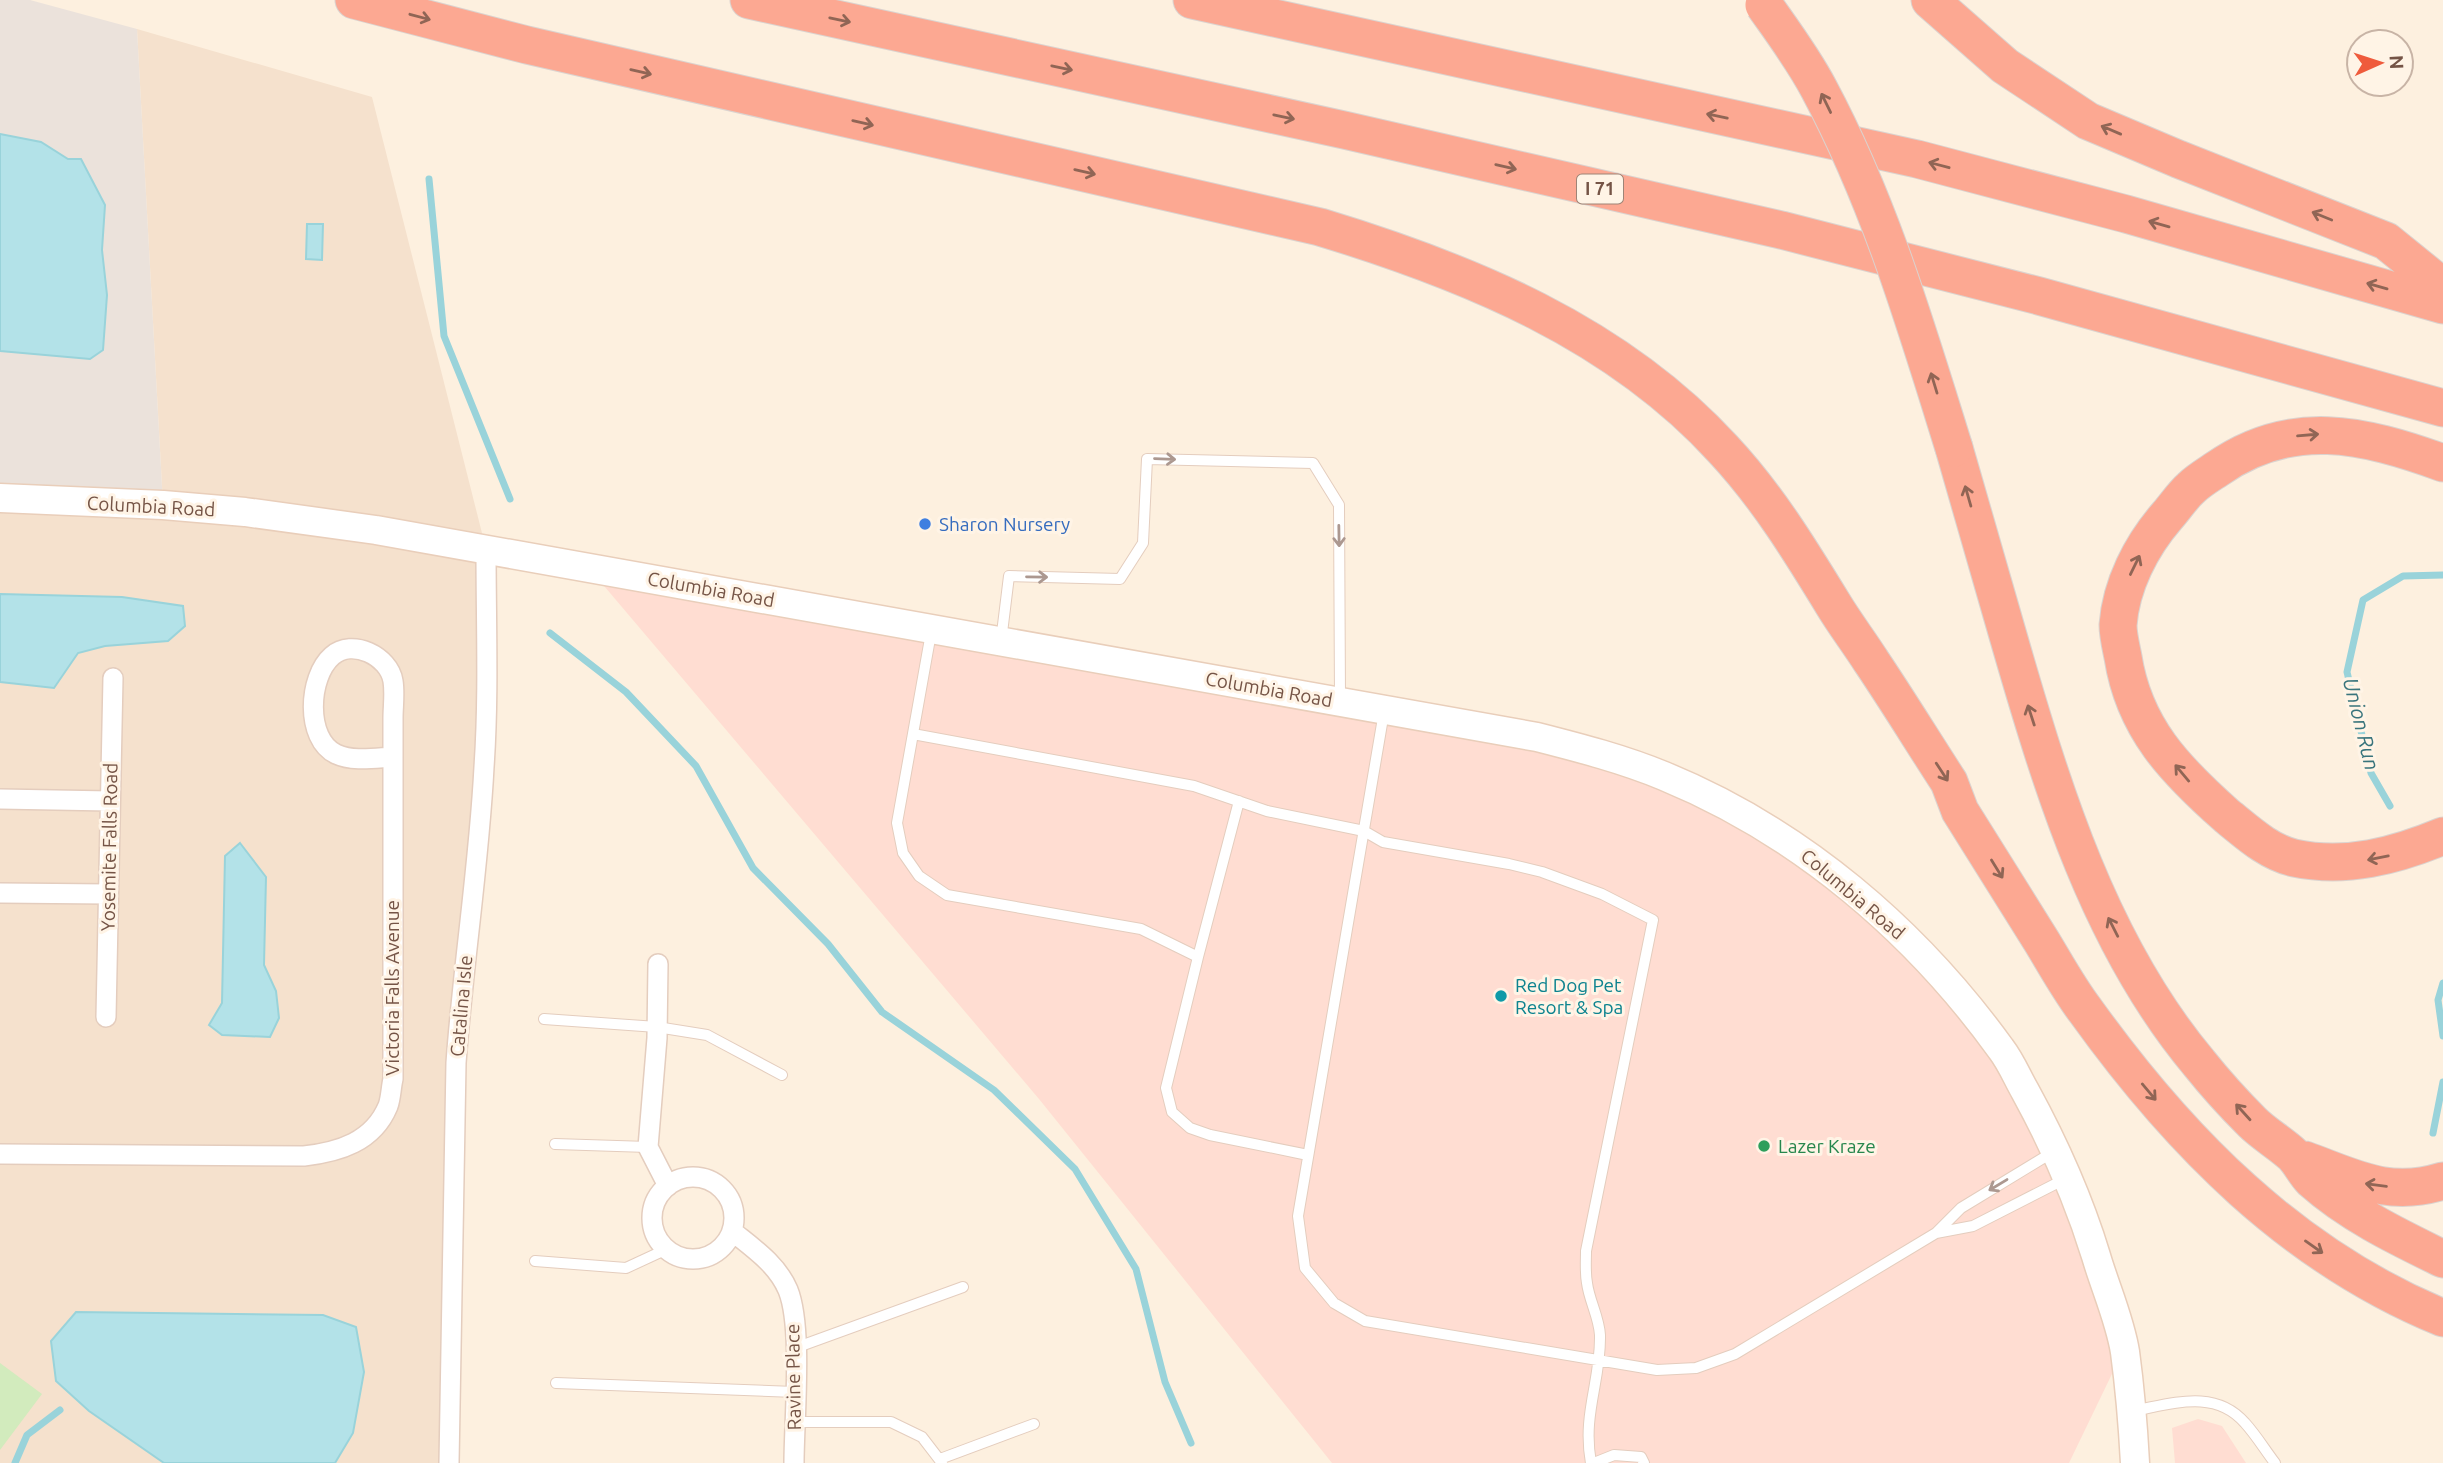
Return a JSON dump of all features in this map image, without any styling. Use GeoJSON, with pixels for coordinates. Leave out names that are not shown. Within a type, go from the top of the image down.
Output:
{"type":"FeatureCollection","features":[{"type":"Feature","properties":{"kind":"highway"},"geometry":{"type":"LineString","coordinates":[[354,0],[527,45],[1320,227],[1399,251],[1472,279],[1588,340],[1649,382],[1700,426],[1724,449],[1773,511],[1949,782],[1961,811],[2084,1009],[2198,1149],[2276,1219],[2349,1271],[2390,1294],[2443,1318]]}},
{"type":"Feature","properties":{"kind":"highway","name":"I 71"},"geometry":{"type":"LineString","coordinates":[[749,0],[1344,130],[1781,230],[2039,296],[2443,408]]}},
{"type":"Feature","properties":{"kind":"highway"},"geometry":{"type":"LineString","coordinates":[[1192,0],[1917,159],[2126,214],[2443,305]]}},
{"type":"Feature","properties":{"kind":"highway"},"geometry":{"type":"LineString","coordinates":[[1930,0],[2005,66],[2088,121],[2386,241],[2443,287]]}},
{"type":"Feature","properties":{"kind":"highway"},"geometry":{"type":"LineString","coordinates":[[1762,2],[1819,89],[1876,210],[1915,321],[2028,704],[2059,799],[2095,892],[2133,965],[2158,1008],[2197,1061],[2253,1123],[2295,1157],[2311,1178],[2343,1204],[2392,1234],[2443,1259]]}},
{"type":"Feature","properties":{"kind":"highway"},"geometry":{"type":"LineString","coordinates":[[2443,463],[2368,441],[2321,435],[2280,438],[2238,454],[2192,486],[2149,536],[2127,581],[2118,626],[2127,684],[2153,740],[2192,785],[2255,839],[2291,857],[2327,863],[2357,862],[2397,854],[2443,836]]}},
{"type":"Feature","properties":{"kind":"highway"},"geometry":{"type":"LineString","coordinates":[[2295,1157],[2364,1184],[2416,1187],[2443,1181]]}},
{"type":"Feature","properties":{"kind":"street","name":"Columbia Road"},"geometry":{"type":"LineString","coordinates":[[0,498],[163,505],[245,512],[376,530],[1537,737],[1585,749],[1662,775],[1722,803],[1793,844],[1846,883],[1906,938],[1940,974],[2003,1050],[2069,1177],[2124,1349],[2135,1463]]}},
{"type":"Feature","properties":{"kind":"street","name":"Catalina Isle"},"geometry":{"type":"LineString","coordinates":[[449,1463],[456,1063],[485,765],[486,549]]}},
{"type":"Feature","properties":{"kind":"street","name":"Victoria Falls Avenue"},"geometry":{"type":"LineString","coordinates":[[0,1154],[304,1156],[328,1153],[356,1144],[375,1127],[388,1105],[393,1079],[393,757],[393,680],[385,663],[366,650],[349,648],[332,655],[322,668],[314,689],[315,729],[324,747],[338,755],[358,759],[393,757]]}},
{"type":"Feature","properties":{"kind":"street","name":"Yosemite Falls Road"},"geometry":{"type":"LineString","coordinates":[[106,1017],[113,678]]}},
{"type":"Feature","properties":{"kind":"street"},"geometry":{"type":"LineString","coordinates":[[0,799],[110,801]]}},
{"type":"Feature","properties":{"kind":"street"},"geometry":{"type":"LineString","coordinates":[[0,893],[108,894]]}},
{"type":"Feature","properties":{"kind":"street"},"geometry":{"type":"LineString","coordinates":[[658,964],[657,1027],[648,1147],[668,1185]]}},
{"type":"Feature","properties":{"kind":"street"},"geometry":{"type":"LineString","coordinates":[[691,1177],[705,1178],[718,1185],[728,1196],[733,1209],[732,1231],[716,1252],[703,1258],[684,1257],[667,1249],[654,1230],[652,1216],[656,1202],[668,1185],[691,1177]]}},
{"type":"Feature","properties":{"kind":"street","name":"Ravine Place"},"geometry":{"type":"LineString","coordinates":[[732,1231],[772,1264],[788,1290],[795,1348],[794,1463]]}},
{"type":"Feature","properties":{"kind":"lane"},"geometry":{"type":"LineString","coordinates":[[1001,641],[1009,576],[1120,579],[1143,543],[1147,459],[1313,463],[1339,505],[1340,702]]}},
{"type":"Feature","properties":{"kind":"lane"},"geometry":{"type":"LineString","coordinates":[[931,629],[897,823],[903,853],[919,876],[947,895],[1141,929],[1198,957]]}},
{"type":"Feature","properties":{"kind":"lane"},"geometry":{"type":"LineString","coordinates":[[1384,710],[1298,1216],[1306,1268],[1334,1303],[1365,1321],[1657,1370],[1696,1368],[1735,1353],[1936,1233],[1961,1208],[2056,1150]]}},
{"type":"Feature","properties":{"kind":"lane"},"geometry":{"type":"LineString","coordinates":[[913,734],[1195,786],[1267,811],[1364,831],[1383,842],[1509,864],[1602,894],[1653,920],[1586,1251],[1587,1284],[1600,1332],[1599,1360],[1588,1419],[1587,1441],[1592,1463],[1614,1455],[1641,1457],[1644,1463]]}},
{"type":"Feature","properties":{"kind":"lane"},"geometry":{"type":"LineString","coordinates":[[1238,802],[1166,1088],[1172,1112],[1190,1128],[1210,1135],[1308,1154]]}},
{"type":"Feature","properties":{"kind":"lane"},"geometry":{"type":"LineString","coordinates":[[544,1019],[657,1027],[707,1035],[782,1075]]}},
{"type":"Feature","properties":{"kind":"lane"},"geometry":{"type":"LineString","coordinates":[[555,1144],[648,1147]]}},
{"type":"Feature","properties":{"kind":"lane"},"geometry":{"type":"LineString","coordinates":[[1936,1233],[1973,1226],[2069,1177]]}},
{"type":"Feature","properties":{"kind":"lane"},"geometry":{"type":"LineString","coordinates":[[534,1261],[626,1268],[667,1249]]}},
{"type":"Feature","properties":{"kind":"lane"},"geometry":{"type":"LineString","coordinates":[[795,1348],[963,1287]]}},
{"type":"Feature","properties":{"kind":"lane"},"geometry":{"type":"LineString","coordinates":[[556,1382],[795,1392]]}},
{"type":"Feature","properties":{"kind":"lane"},"geometry":{"type":"LineString","coordinates":[[2132,1411],[2203,1400],[2223,1406],[2244,1421],[2274,1463]]}},
{"type":"Feature","properties":{"kind":"lane"},"geometry":{"type":"LineString","coordinates":[[794,1422],[891,1422],[922,1437],[941,1461],[1034,1424]]}},
{"type":"Feature","properties":{"kind":"shaded area"},"geometry":{"type":"Polygon","coordinates":[[[0,0],[30,0],[137,29],[163,505],[0,498],[0,0]]]}},
{"type":"Feature","properties":{"kind":"shaded area"},"geometry":{"type":"Polygon","coordinates":[[[137,29],[372,97],[486,549],[486,715],[459,1013],[449,1463],[0,1463],[0,498],[163,504],[137,29]]]}},
{"type":"Feature","properties":{"kind":"shaded area"},"geometry":{"type":"Polygon","coordinates":[[[588,567],[1537,737],[1793,844],[2003,1050],[2124,1349],[2069,1463],[1332,1463],[1039,1099],[588,567]]]}},
{"type":"Feature","properties":{"kind":"shaded area"},"geometry":{"type":"Polygon","coordinates":[[[2198,1419],[2222,1426],[2246,1463],[2175,1463],[2172,1428],[2198,1419]]]}},
{"type":"Feature","properties":{"kind":"green space"},"geometry":{"type":"Polygon","coordinates":[[[0,1363],[42,1394],[0,1450],[0,1363]]]}},
{"type":"Feature","properties":{"kind":"water"},"geometry":{"type":"Polygon","coordinates":[[[0,134],[41,142],[68,159],[81,159],[105,205],[102,250],[107,295],[103,350],[90,359],[0,351],[0,134]]]}},
{"type":"Feature","properties":{"kind":"water"},"geometry":{"type":"Polygon","coordinates":[[[307,224],[323,224],[322,260],[306,259],[307,224]]]}},
{"type":"Feature","properties":{"kind":"water"},"geometry":{"type":"Polygon","coordinates":[[[0,594],[122,597],[183,606],[185,626],[168,641],[105,646],[78,653],[54,688],[0,682],[0,594]]]}},
{"type":"Feature","properties":{"kind":"water"},"geometry":{"type":"Polygon","coordinates":[[[240,843],[266,877],[264,965],[276,991],[279,1018],[270,1037],[222,1035],[209,1025],[222,1003],[225,856],[240,843]]]}},
{"type":"Feature","properties":{"kind":"water"},"geometry":{"type":"Polygon","coordinates":[[[76,1312],[323,1315],[356,1327],[364,1372],[353,1433],[335,1463],[164,1463],[89,1411],[56,1381],[51,1341],[76,1312]]]}},
{"type":"Feature","properties":{"kind":"waterway"},"geometry":{"type":"LineString","coordinates":[[429,179],[444,336],[510,499]]}},
{"type":"Feature","properties":{"kind":"waterway","name":"Union Run"},"geometry":{"type":"LineString","coordinates":[[2390,806],[2371,773],[2347,672],[2363,600],[2403,576],[2443,575]]}},
{"type":"Feature","properties":{"kind":"waterway"},"geometry":{"type":"LineString","coordinates":[[550,633],[626,692],[696,766],[753,868],[828,944],[882,1012],[994,1090],[1075,1169],[1136,1269],[1165,1382],[1191,1443]]}},
{"type":"Feature","properties":{"kind":"waterway","name":"Union Run"},"geometry":{"type":"LineString","coordinates":[[2443,983],[2438,1000],[2443,1036]]}},
{"type":"Feature","properties":{"kind":"waterway","name":"Union Run"},"geometry":{"type":"LineString","coordinates":[[2433,1133],[2443,1082]]}},
{"type":"Feature","properties":{"kind":"waterway"},"geometry":{"type":"LineString","coordinates":[[15,1463],[27,1435],[60,1410]]}},
{"type":"Feature","properties":{"kind":"place","name":"Sharon Nursery"},"geometry":{"type":"Point","coordinates":[925,524]}},
{"type":"Feature","properties":{"kind":"place","name":"Red Dog Pet Resort & Spa"},"geometry":{"type":"Point","coordinates":[1501,996]}},
{"type":"Feature","properties":{"kind":"place","name":"Lazer Kraze"},"geometry":{"type":"Point","coordinates":[1764,1146]}}]}
